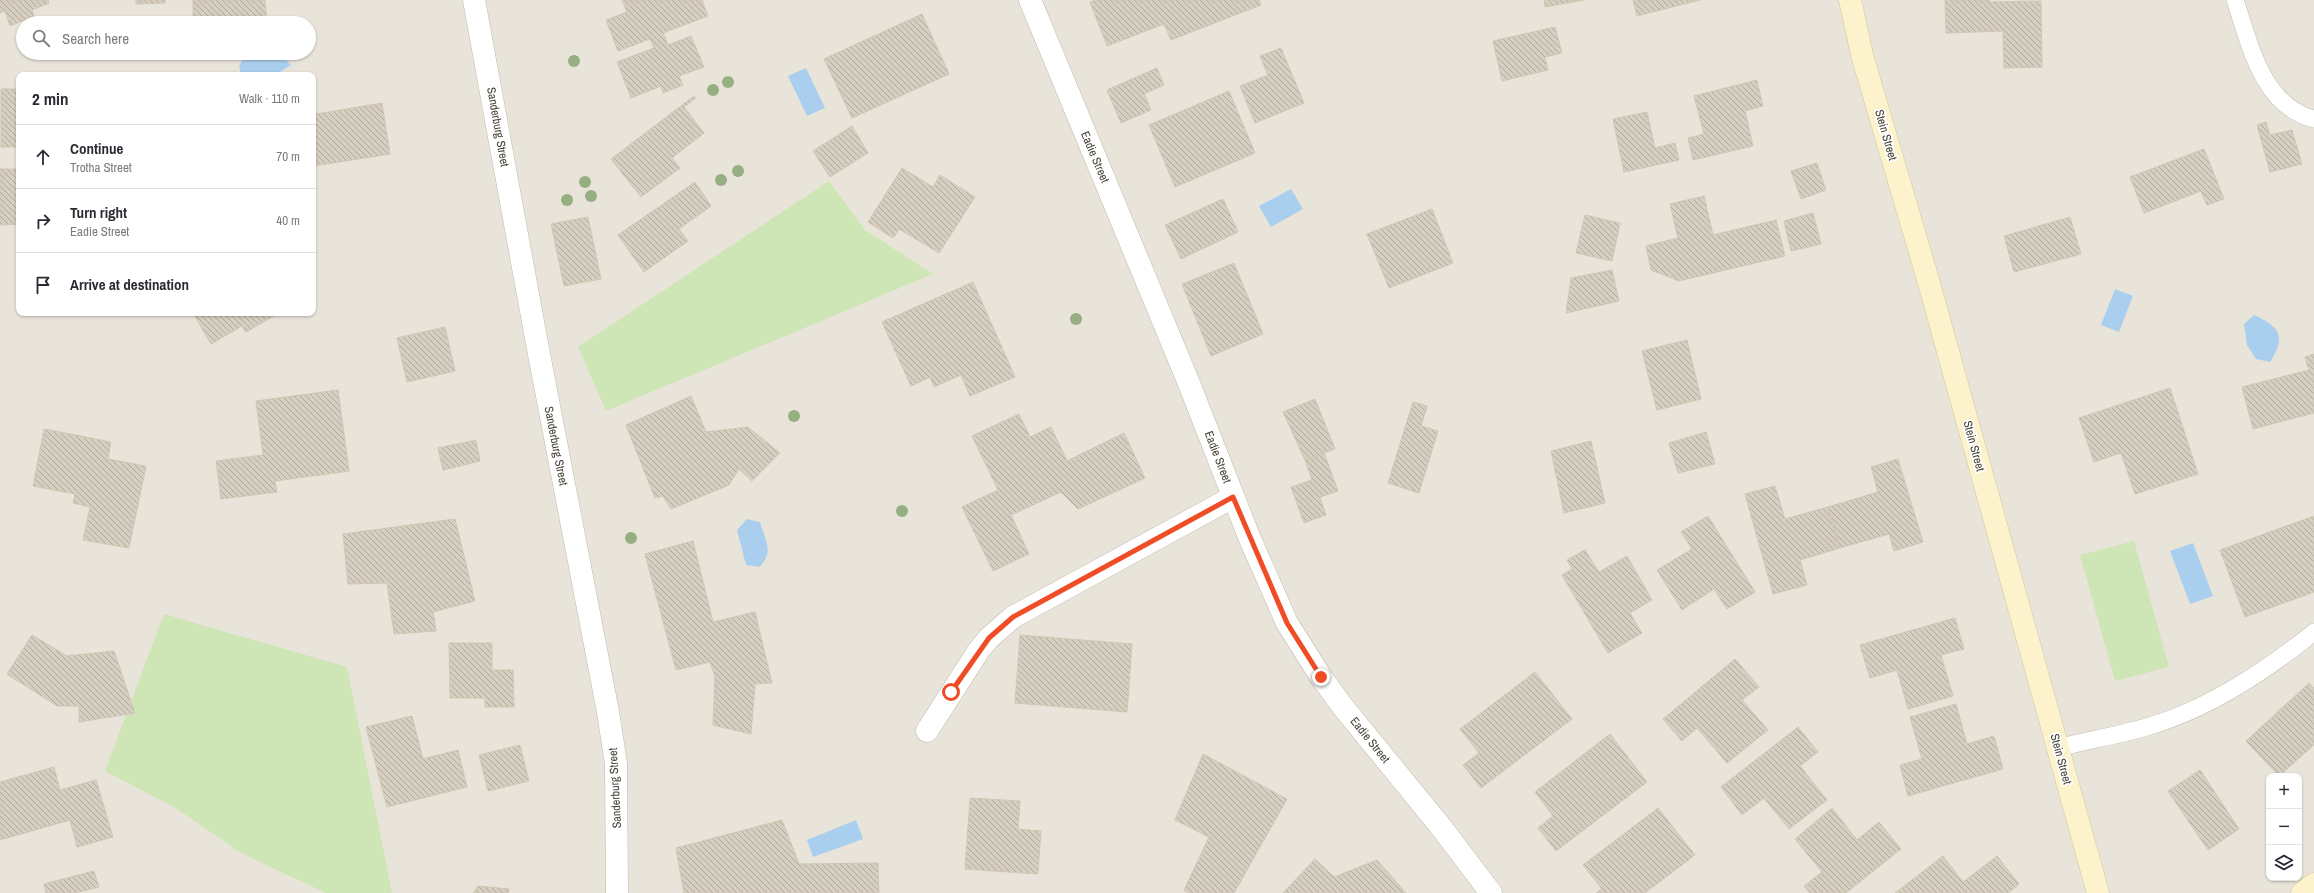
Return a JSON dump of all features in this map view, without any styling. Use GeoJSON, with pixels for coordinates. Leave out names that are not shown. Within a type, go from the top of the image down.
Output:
{"type":"FeatureCollection","features":[{"type":"Feature","properties":{"kind":"street","name":"Sanderburg Street"},"geometry":{"type":"LineString","coordinates":[[474,0],[539,356],[608,712],[616,764],[617,893]]}},
{"type":"Feature","properties":{"kind":"street","name":"Eadie Street"},"geometry":{"type":"LineString","coordinates":[[1030,0],[1188,381],[1233,497],[1287,623],[1321,677],[1491,893]]}},
{"type":"Feature","properties":{"kind":"street","name":"Stein Street"},"geometry":{"type":"LineString","coordinates":[[1850,0],[1862,55],[1934,298],[2098,893]]}},
{"type":"Feature","properties":{"kind":"street"},"geometry":{"type":"LineString","coordinates":[[927,731],[979,650],[1008,621],[1233,497]]}},
{"type":"Feature","properties":{"kind":"street"},"geometry":{"type":"LineString","coordinates":[[2302,893],[2314,884]]}},
{"type":"Feature","properties":{"kind":"lane"},"geometry":{"type":"LineString","coordinates":[[2235,0],[2257,68],[2269,86],[2298,115],[2314,119]]}},
{"type":"Feature","properties":{"kind":"lane"},"geometry":{"type":"LineString","coordinates":[[2058,748],[2151,725],[2206,703],[2285,655],[2314,632]]}},
{"type":"Feature","properties":{"kind":"shaded area"},"geometry":{"type":"Polygon","coordinates":[[[0,0],[2314,0],[2314,893],[0,893],[0,0]]]}},
{"type":"Feature","properties":{"kind":"green space"},"geometry":{"type":"Polygon","coordinates":[[[829,181],[865,230],[933,274],[606,411],[578,347],[829,181]]]}},
{"type":"Feature","properties":{"kind":"green space"},"geometry":{"type":"Polygon","coordinates":[[[2134,541],[2169,667],[2115,681],[2080,555],[2134,541]]]}},
{"type":"Feature","properties":{"kind":"green space"},"geometry":{"type":"Polygon","coordinates":[[[164,614],[347,667],[392,893],[326,893],[243,854],[174,807],[105,771],[164,614]]]}},
{"type":"Feature","properties":{"kind":"water"},"geometry":{"type":"Polygon","coordinates":[[[242,60],[286,60],[291,65],[280,72],[240,72],[239,66],[242,60]]]}},
{"type":"Feature","properties":{"kind":"water"},"geometry":{"type":"Polygon","coordinates":[[[806,68],[825,108],[807,116],[788,76],[806,68]]]}},
{"type":"Feature","properties":{"kind":"water"},"geometry":{"type":"Polygon","coordinates":[[[1291,189],[1303,209],[1271,227],[1259,206],[1291,189]]]}},
{"type":"Feature","properties":{"kind":"water"},"geometry":{"type":"Polygon","coordinates":[[[2115,289],[2133,296],[2119,332],[2101,325],[2115,289]]]}},
{"type":"Feature","properties":{"kind":"water"},"geometry":{"type":"Polygon","coordinates":[[[2254,315],[2270,324],[2278,334],[2278,346],[2270,362],[2256,359],[2247,345],[2244,324],[2254,315]]]}},
{"type":"Feature","properties":{"kind":"water"},"geometry":{"type":"Polygon","coordinates":[[[747,519],[760,522],[766,540],[768,551],[767,557],[759,567],[746,565],[737,530],[747,519]]]}},
{"type":"Feature","properties":{"kind":"water"},"geometry":{"type":"Polygon","coordinates":[[[2193,543],[2213,596],[2190,604],[2170,551],[2193,543]]]}},
{"type":"Feature","properties":{"kind":"water"},"geometry":{"type":"Polygon","coordinates":[[[856,820],[863,839],[813,857],[807,840],[856,820]]]}},
{"type":"Feature","properties":{"kind":"building"},"geometry":{"type":"Polygon","coordinates":[[[0,0],[48,0],[49,3],[32,10],[34,16],[16,16],[16,24],[10,26],[5,11],[0,13],[0,0]]]}},
{"type":"Feature","properties":{"kind":"building"},"geometry":{"type":"Polygon","coordinates":[[[136,0],[165,0],[165,3],[136,4],[136,0]]]}},
{"type":"Feature","properties":{"kind":"building"},"geometry":{"type":"Polygon","coordinates":[[[193,0],[265,0],[266,16],[193,16],[193,0]]]}},
{"type":"Feature","properties":{"kind":"building"},"geometry":{"type":"Polygon","coordinates":[[[622,0],[702,0],[708,16],[663,33],[668,45],[691,36],[704,67],[679,76],[683,85],[663,93],[661,86],[631,98],[617,62],[654,48],[650,39],[618,51],[606,20],[627,12],[622,0]]]}},
{"type":"Feature","properties":{"kind":"building"},"geometry":{"type":"Polygon","coordinates":[[[1095,0],[1259,0],[1261,5],[1171,40],[1164,24],[1107,46],[1090,2],[1095,0]]]}},
{"type":"Feature","properties":{"kind":"building"},"geometry":{"type":"Polygon","coordinates":[[[1544,0],[1584,0],[1545,7],[1544,0]]]}},
{"type":"Feature","properties":{"kind":"building"},"geometry":{"type":"Polygon","coordinates":[[[1633,0],[1700,0],[1637,16],[1633,0]]]}},
{"type":"Feature","properties":{"kind":"building"},"geometry":{"type":"Polygon","coordinates":[[[1945,0],[1989,0],[1989,2],[2041,1],[2042,67],[2004,68],[2003,31],[1946,33],[1945,0]]]}},
{"type":"Feature","properties":{"kind":"building"},"geometry":{"type":"Polygon","coordinates":[[[922,14],[949,74],[852,118],[824,59],[922,14]]]}},
{"type":"Feature","properties":{"kind":"building"},"geometry":{"type":"Polygon","coordinates":[[[1555,27],[1562,53],[1545,57],[1548,70],[1502,81],[1493,41],[1555,27]]]}},
{"type":"Feature","properties":{"kind":"building"},"geometry":{"type":"Polygon","coordinates":[[[1281,48],[1304,103],[1255,123],[1240,86],[1268,75],[1260,56],[1281,48]]]}},
{"type":"Feature","properties":{"kind":"building"},"geometry":{"type":"Polygon","coordinates":[[[1157,68],[1164,85],[1144,94],[1151,110],[1121,123],[1107,90],[1157,68]]]}},
{"type":"Feature","properties":{"kind":"building"},"geometry":{"type":"Polygon","coordinates":[[[1757,80],[1763,106],[1745,111],[1753,146],[1693,160],[1688,138],[1704,134],[1694,96],[1757,80]]]}},
{"type":"Feature","properties":{"kind":"building"},"geometry":{"type":"Polygon","coordinates":[[[1,89],[16,89],[16,147],[1,147],[1,89]]]}},
{"type":"Feature","properties":{"kind":"building"},"geometry":{"type":"Polygon","coordinates":[[[1229,91],[1255,153],[1175,187],[1149,125],[1229,91]]]}},
{"type":"Feature","properties":{"kind":"building"},"geometry":{"type":"Polygon","coordinates":[[[694,96],[696,98],[684,107],[704,133],[672,158],[680,168],[641,197],[611,159],[694,96]]]}},
{"type":"Feature","properties":{"kind":"building"},"geometry":{"type":"Polygon","coordinates":[[[382,103],[390,154],[316,166],[316,113],[317,114],[382,103]]]}},
{"type":"Feature","properties":{"kind":"building"},"geometry":{"type":"Polygon","coordinates":[[[1647,112],[1655,148],[1675,143],[1679,160],[1624,172],[1613,119],[1647,112]]]}},
{"type":"Feature","properties":{"kind":"building"},"geometry":{"type":"Polygon","coordinates":[[[2266,122],[2270,135],[2292,130],[2302,164],[2270,172],[2257,125],[2266,122]]]}},
{"type":"Feature","properties":{"kind":"building"},"geometry":{"type":"Polygon","coordinates":[[[852,126],[868,153],[830,177],[813,151],[852,126]]]}},
{"type":"Feature","properties":{"kind":"building"},"geometry":{"type":"Polygon","coordinates":[[[2204,149],[2224,199],[2207,205],[2201,191],[2144,213],[2130,177],[2204,149]]]}},
{"type":"Feature","properties":{"kind":"building"},"geometry":{"type":"Polygon","coordinates":[[[1817,163],[1826,190],[1801,199],[1791,171],[1817,163]]]}},
{"type":"Feature","properties":{"kind":"building"},"geometry":{"type":"Polygon","coordinates":[[[902,168],[933,187],[940,175],[975,197],[939,253],[899,229],[893,238],[868,222],[902,168]]]}},
{"type":"Feature","properties":{"kind":"building"},"geometry":{"type":"Polygon","coordinates":[[[0,169],[16,169],[16,224],[0,225],[0,169]]]}},
{"type":"Feature","properties":{"kind":"building"},"geometry":{"type":"Polygon","coordinates":[[[695,182],[711,206],[679,229],[688,241],[644,272],[618,235],[695,182]]]}},
{"type":"Feature","properties":{"kind":"building"},"geometry":{"type":"Polygon","coordinates":[[[1704,196],[1713,235],[1776,220],[1785,256],[1679,281],[1651,270],[1646,246],[1678,238],[1670,204],[1704,196]]]}},
{"type":"Feature","properties":{"kind":"building"},"geometry":{"type":"Polygon","coordinates":[[[1223,199],[1238,232],[1181,259],[1165,225],[1223,199]]]}},
{"type":"Feature","properties":{"kind":"building"},"geometry":{"type":"Polygon","coordinates":[[[1432,209],[1453,263],[1389,288],[1367,234],[1432,209]]]}},
{"type":"Feature","properties":{"kind":"building"},"geometry":{"type":"Polygon","coordinates":[[[1813,213],[1821,244],[1791,251],[1784,221],[1813,213]]]}},
{"type":"Feature","properties":{"kind":"building"},"geometry":{"type":"Polygon","coordinates":[[[1585,215],[1620,223],[1612,261],[1576,253],[1585,215]]]}},
{"type":"Feature","properties":{"kind":"building"},"geometry":{"type":"Polygon","coordinates":[[[588,217],[601,279],[564,286],[551,224],[588,217]]]}},
{"type":"Feature","properties":{"kind":"building"},"geometry":{"type":"Polygon","coordinates":[[[2070,217],[2081,254],[2014,272],[2004,236],[2070,217]]]}},
{"type":"Feature","properties":{"kind":"building"},"geometry":{"type":"Polygon","coordinates":[[[1234,263],[1263,334],[1211,356],[1182,284],[1234,263]]]}},
{"type":"Feature","properties":{"kind":"building"},"geometry":{"type":"Polygon","coordinates":[[[1612,270],[1619,301],[1566,313],[1571,278],[1612,270]]]}},
{"type":"Feature","properties":{"kind":"building"},"geometry":{"type":"Polygon","coordinates":[[[973,282],[1015,377],[970,396],[961,375],[934,387],[930,377],[911,386],[882,322],[973,282]]]}},
{"type":"Feature","properties":{"kind":"building"},"geometry":{"type":"Polygon","coordinates":[[[195,316],[274,316],[246,332],[242,326],[211,344],[195,316]]]}},
{"type":"Feature","properties":{"kind":"building"},"geometry":{"type":"Polygon","coordinates":[[[445,327],[455,371],[407,382],[397,338],[445,327]]]}},
{"type":"Feature","properties":{"kind":"building"},"geometry":{"type":"Polygon","coordinates":[[[1687,340],[1701,399],[1657,410],[1642,351],[1687,340]]]}},
{"type":"Feature","properties":{"kind":"building"},"geometry":{"type":"Polygon","coordinates":[[[2314,354],[2314,413],[2253,429],[2242,387],[2309,370],[2305,357],[2314,354]]]}},
{"type":"Feature","properties":{"kind":"building"},"geometry":{"type":"Polygon","coordinates":[[[2170,388],[2198,474],[2135,494],[2121,453],[2094,462],[2079,418],[2170,388]]]}},
{"type":"Feature","properties":{"kind":"building"},"geometry":{"type":"Polygon","coordinates":[[[338,390],[349,471],[275,481],[277,492],[221,499],[216,461],[263,455],[256,401],[338,390]]]}},
{"type":"Feature","properties":{"kind":"building"},"geometry":{"type":"Polygon","coordinates":[[[691,396],[706,432],[748,427],[780,453],[752,481],[739,469],[729,485],[671,509],[663,496],[655,498],[626,425],[691,396]]]}},
{"type":"Feature","properties":{"kind":"building"},"geometry":{"type":"Polygon","coordinates":[[[1315,399],[1335,449],[1305,460],[1283,412],[1315,399]]]}},
{"type":"Feature","properties":{"kind":"building"},"geometry":{"type":"Polygon","coordinates":[[[1413,402],[1427,406],[1421,426],[1438,431],[1419,493],[1388,483],[1413,402]]]}},
{"type":"Feature","properties":{"kind":"building"},"geometry":{"type":"Polygon","coordinates":[[[1019,414],[1030,437],[1051,427],[1067,461],[1124,433],[1145,478],[1078,509],[1061,492],[1011,515],[1029,554],[993,571],[962,507],[998,490],[972,436],[1019,414]]]}},
{"type":"Feature","properties":{"kind":"building"},"geometry":{"type":"Polygon","coordinates":[[[44,429],[111,442],[108,459],[146,466],[129,548],[83,540],[90,507],[73,503],[75,494],[33,486],[44,429]]]}},
{"type":"Feature","properties":{"kind":"building"},"geometry":{"type":"Polygon","coordinates":[[[1706,432],[1715,464],[1678,473],[1669,443],[1706,432]]]}},
{"type":"Feature","properties":{"kind":"building"},"geometry":{"type":"Polygon","coordinates":[[[476,440],[480,461],[443,470],[438,448],[476,440]]]}},
{"type":"Feature","properties":{"kind":"building"},"geometry":{"type":"Polygon","coordinates":[[[1591,441],[1605,503],[1564,513],[1551,451],[1591,441]]]}},
{"type":"Feature","properties":{"kind":"building"},"geometry":{"type":"Polygon","coordinates":[[[1324,453],[1338,491],[1320,497],[1326,515],[1304,523],[1291,487],[1312,480],[1305,460],[1324,453]]]}},
{"type":"Feature","properties":{"kind":"building"},"geometry":{"type":"Polygon","coordinates":[[[1898,459],[1923,542],[1894,551],[1889,534],[1840,548],[1828,507],[1878,492],[1871,467],[1898,459]]]}},
{"type":"Feature","properties":{"kind":"building"},"geometry":{"type":"Polygon","coordinates":[[[1775,486],[1785,519],[1828,507],[1840,548],[1800,560],[1807,585],[1773,594],[1745,494],[1775,486]]]}},
{"type":"Feature","properties":{"kind":"building"},"geometry":{"type":"Polygon","coordinates":[[[1708,516],[1755,592],[1727,609],[1714,589],[1682,610],[1657,570],[1692,549],[1681,532],[1708,516]]]}},
{"type":"Feature","properties":{"kind":"building"},"geometry":{"type":"Polygon","coordinates":[[[2314,516],[2314,592],[2245,617],[2220,550],[2314,516]]]}},
{"type":"Feature","properties":{"kind":"building"},"geometry":{"type":"Polygon","coordinates":[[[455,519],[475,601],[433,612],[436,631],[394,634],[387,583],[348,584],[343,534],[455,519]]]}},
{"type":"Feature","properties":{"kind":"building"},"geometry":{"type":"Polygon","coordinates":[[[693,541],[713,622],[755,612],[772,683],[755,684],[751,734],[713,725],[715,676],[710,662],[676,670],[645,554],[693,541]]]}},
{"type":"Feature","properties":{"kind":"building"},"geometry":{"type":"Polygon","coordinates":[[[1585,550],[1599,572],[1627,556],[1652,600],[1630,613],[1642,633],[1608,653],[1562,575],[1572,569],[1567,560],[1585,550]]]}},
{"type":"Feature","properties":{"kind":"building"},"geometry":{"type":"Polygon","coordinates":[[[1955,618],[1964,649],[1941,655],[1953,696],[1908,709],[1897,670],[1870,678],[1860,645],[1955,618]]]}},
{"type":"Feature","properties":{"kind":"building"},"geometry":{"type":"Polygon","coordinates":[[[32,635],[67,656],[114,651],[135,713],[79,722],[79,706],[57,706],[7,674],[32,635]]]}},
{"type":"Feature","properties":{"kind":"building"},"geometry":{"type":"Polygon","coordinates":[[[1020,635],[1132,644],[1127,712],[1015,703],[1020,635]]]}},
{"type":"Feature","properties":{"kind":"building"},"geometry":{"type":"Polygon","coordinates":[[[449,643],[492,643],[492,670],[513,670],[514,707],[485,707],[485,698],[450,698],[449,643]]]}},
{"type":"Feature","properties":{"kind":"building"},"geometry":{"type":"Polygon","coordinates":[[[1735,659],[1759,687],[1742,700],[1768,730],[1727,763],[1697,728],[1682,741],[1663,719],[1735,659]]]}},
{"type":"Feature","properties":{"kind":"building"},"geometry":{"type":"Polygon","coordinates":[[[1535,672],[1572,719],[1481,788],[1463,765],[1479,753],[1460,729],[1535,672]]]}},
{"type":"Feature","properties":{"kind":"building"},"geometry":{"type":"Polygon","coordinates":[[[2309,683],[2314,688],[2314,745],[2282,773],[2276,773],[2246,741],[2309,683]]]}},
{"type":"Feature","properties":{"kind":"building"},"geometry":{"type":"Polygon","coordinates":[[[1956,704],[1967,744],[1994,736],[2003,769],[1908,796],[1900,765],[1922,759],[1910,717],[1956,704]]]}},
{"type":"Feature","properties":{"kind":"building"},"geometry":{"type":"Polygon","coordinates":[[[412,716],[423,759],[458,750],[467,787],[387,807],[366,727],[412,716]]]}},
{"type":"Feature","properties":{"kind":"building"},"geometry":{"type":"Polygon","coordinates":[[[1798,727],[1818,752],[1800,766],[1827,800],[1789,829],[1764,798],[1742,815],[1721,787],[1798,727]]]}},
{"type":"Feature","properties":{"kind":"building"},"geometry":{"type":"Polygon","coordinates":[[[1610,734],[1647,782],[1556,851],[1538,828],[1553,816],[1535,792],[1610,734]]]}},
{"type":"Feature","properties":{"kind":"building"},"geometry":{"type":"Polygon","coordinates":[[[520,745],[529,781],[488,791],[479,755],[520,745]]]}},
{"type":"Feature","properties":{"kind":"building"},"geometry":{"type":"Polygon","coordinates":[[[1203,754],[1287,799],[1234,893],[1189,893],[1184,890],[1209,837],[1175,820],[1203,754]]]}},
{"type":"Feature","properties":{"kind":"building"},"geometry":{"type":"Polygon","coordinates":[[[54,767],[60,790],[96,780],[113,837],[77,847],[70,820],[0,840],[0,782],[54,767]]]}},
{"type":"Feature","properties":{"kind":"building"},"geometry":{"type":"Polygon","coordinates":[[[2200,770],[2239,829],[2208,850],[2168,791],[2200,770]]]}},
{"type":"Feature","properties":{"kind":"building"},"geometry":{"type":"Polygon","coordinates":[[[970,798],[1020,801],[1018,829],[1041,831],[1038,874],[965,869],[970,798]]]}},
{"type":"Feature","properties":{"kind":"building"},"geometry":{"type":"Polygon","coordinates":[[[1658,808],[1695,855],[1645,893],[1596,893],[1602,889],[1583,865],[1658,808]]]}},
{"type":"Feature","properties":{"kind":"building"},"geometry":{"type":"Polygon","coordinates":[[[1832,808],[1857,840],[1879,822],[1901,849],[1846,893],[1810,893],[1804,886],[1822,872],[1795,839],[1832,808]]]}},
{"type":"Feature","properties":{"kind":"building"},"geometry":{"type":"Polygon","coordinates":[[[782,820],[799,864],[878,863],[879,893],[684,893],[676,848],[782,820]]]}},
{"type":"Feature","properties":{"kind":"building"},"geometry":{"type":"Polygon","coordinates":[[[1943,856],[1963,882],[1997,856],[2019,884],[2008,893],[1895,893],[1943,856]]]}},
{"type":"Feature","properties":{"kind":"building"},"geometry":{"type":"Polygon","coordinates":[[[1315,859],[1334,877],[1377,860],[1406,893],[1283,893],[1315,859]]]}},
{"type":"Feature","properties":{"kind":"building"},"geometry":{"type":"Polygon","coordinates":[[[94,871],[99,887],[75,893],[46,893],[44,884],[94,871]]]}},
{"type":"Feature","properties":{"kind":"building"},"geometry":{"type":"Polygon","coordinates":[[[478,886],[509,889],[508,893],[473,893],[478,886]]]}},
{"type":"Feature","properties":{"kind":"route"},"geometry":{"type":"LineString","coordinates":[[951,692],[979,650],[1002,625],[1013,617],[1233,497],[1287,623],[1321,677]]}}]}
